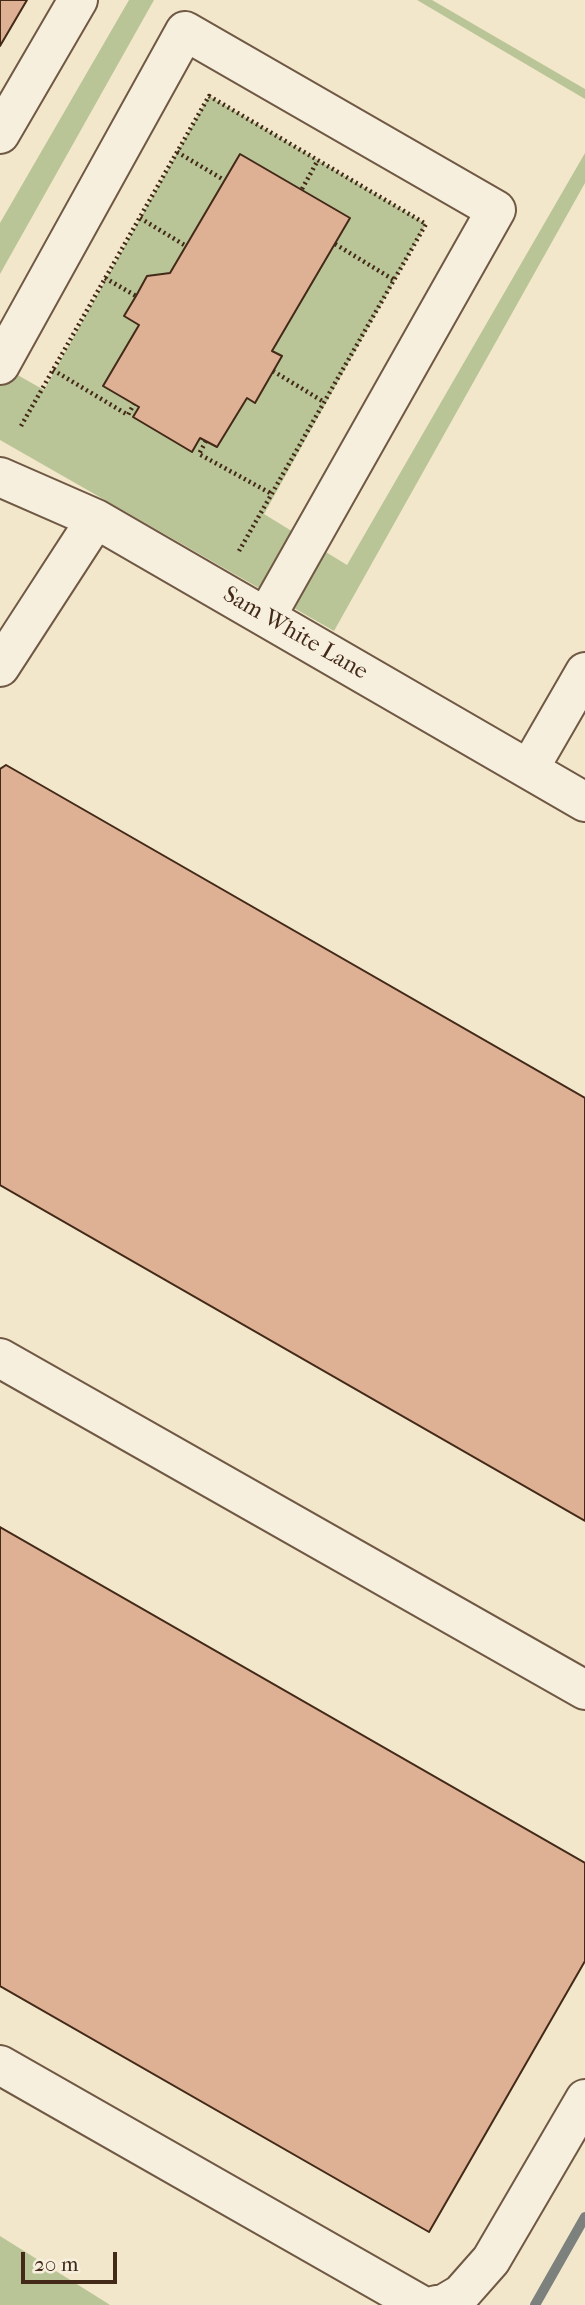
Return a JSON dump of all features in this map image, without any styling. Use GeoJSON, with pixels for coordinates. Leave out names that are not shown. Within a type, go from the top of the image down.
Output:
{"type":"FeatureCollection","features":[{"type":"Feature","properties":{"kind":"street"},"geometry":{"type":"LineString","coordinates":[[0,134],[78,0]]}},
{"type":"Feature","properties":{"kind":"street"},"geometry":{"type":"LineString","coordinates":[[0,365],[186,31],[496,210],[266,617]]}},
{"type":"Feature","properties":{"kind":"street","name":"Sam White Lane"},"geometry":{"type":"LineString","coordinates":[[0,477],[96,519],[585,802]]}},
{"type":"Feature","properties":{"kind":"street"},"geometry":{"type":"LineString","coordinates":[[0,667],[96,519]]}},
{"type":"Feature","properties":{"kind":"street"},"geometry":{"type":"LineString","coordinates":[[529,769],[585,672]]}},
{"type":"Feature","properties":{"kind":"street"},"geometry":{"type":"LineString","coordinates":[[0,1357],[585,1690]]}},
{"type":"Feature","properties":{"kind":"street"},"geometry":{"type":"LineString","coordinates":[[0,2064],[421,2305]]}},
{"type":"Feature","properties":{"kind":"street"},"geometry":{"type":"LineString","coordinates":[[436,2305],[444,2304],[461,2294],[491,2260],[585,2099]]}},
{"type":"Feature","properties":{"kind":"path"},"geometry":{"type":"LineString","coordinates":[[21,426],[209,96],[426,224],[239,551]]}},
{"type":"Feature","properties":{"kind":"path"},"geometry":{"type":"LineString","coordinates":[[177,152],[224,180]]}},
{"type":"Feature","properties":{"kind":"path"},"geometry":{"type":"LineString","coordinates":[[302,190],[318,160]]}},
{"type":"Feature","properties":{"kind":"path"},"geometry":{"type":"LineString","coordinates":[[139,218],[186,246]]}},
{"type":"Feature","properties":{"kind":"path"},"geometry":{"type":"LineString","coordinates":[[335,244],[394,280]]}},
{"type":"Feature","properties":{"kind":"path"},"geometry":{"type":"LineString","coordinates":[[105,278],[136,296]]}},
{"type":"Feature","properties":{"kind":"path"},"geometry":{"type":"LineString","coordinates":[[53,370],[128,415],[134,404]]}},
{"type":"Feature","properties":{"kind":"path"},"geometry":{"type":"LineString","coordinates":[[273,371],[324,402]]}},
{"type":"Feature","properties":{"kind":"path"},"geometry":{"type":"LineString","coordinates":[[206,441],[199,454],[272,494]]}},
{"type":"Feature","properties":{"kind":"green space"},"geometry":{"type":"Polygon","coordinates":[[[129,0],[154,0],[0,274],[0,223],[129,0]]]}},
{"type":"Feature","properties":{"kind":"green space"},"geometry":{"type":"Polygon","coordinates":[[[417,0],[432,0],[585,89],[585,99],[417,0]]]}},
{"type":"Feature","properties":{"kind":"green space"},"geometry":{"type":"Polygon","coordinates":[[[209,96],[426,224],[264,514],[347,565],[585,153],[585,183],[334,631],[0,440],[0,365],[44,390],[209,96]],[[240,154],[170,273],[147,277],[124,316],[139,325],[103,386],[139,407],[133,417],[200,438],[217,447],[247,398],[255,402],[281,356],[272,351],[350,218],[240,154]]]}},
{"type":"Feature","properties":{"kind":"green space"},"geometry":{"type":"Polygon","coordinates":[[[0,2236],[107,2303],[110,2305],[0,2305],[0,2236]]]}},
{"type":"Feature","properties":{"kind":"building"},"geometry":{"type":"Polygon","coordinates":[[[0,0],[27,0],[0,46],[0,0]]]}},
{"type":"Feature","properties":{"kind":"building"},"geometry":{"type":"Polygon","coordinates":[[[240,154],[350,218],[272,351],[282,356],[255,403],[247,398],[217,447],[200,438],[192,452],[133,417],[139,407],[103,386],[139,325],[124,316],[147,276],[170,273],[240,154]]]}},
{"type":"Feature","properties":{"kind":"building"},"geometry":{"type":"Polygon","coordinates":[[[6,765],[585,1098],[585,1521],[0,1185],[0,769],[6,765]]]}},
{"type":"Feature","properties":{"kind":"building"},"geometry":{"type":"Polygon","coordinates":[[[0,1527],[585,1863],[585,1961],[429,2232],[0,1986],[0,1527]]]}},
{"type":"Feature","properties":{"kind":"waterway"},"geometry":{"type":"LineString","coordinates":[[535,2305],[585,2217]]}}]}
